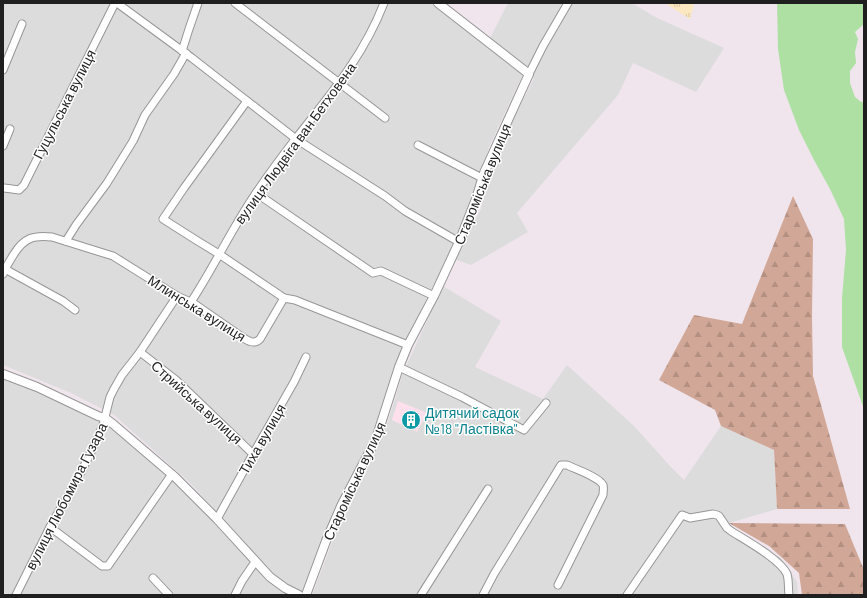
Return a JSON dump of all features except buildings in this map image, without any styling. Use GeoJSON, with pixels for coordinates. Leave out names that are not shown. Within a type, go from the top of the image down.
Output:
{"type":"FeatureCollection","features":[{"type":"Feature","properties":{"kind":"street"},"geometry":{"type":"LineString","coordinates":[[116,3],[184,52],[296,139],[385,196],[405,211],[459,242]]}},
{"type":"Feature","properties":{"kind":"street","name":"Гуцульська вулиця"},"geometry":{"type":"LineString","coordinates":[[3,188],[19,190],[24,184],[116,3]]}},
{"type":"Feature","properties":{"kind":"street"},"geometry":{"type":"LineString","coordinates":[[66,241],[133,142],[145,115],[174,74],[184,52],[188,29],[198,3]]}},
{"type":"Feature","properties":{"kind":"street"},"geometry":{"type":"LineString","coordinates":[[236,3],[385,118]]}},
{"type":"Feature","properties":{"kind":"street","name":"вулиця Людвіга ван Бетховена"},"geometry":{"type":"LineString","coordinates":[[191,302],[256,193],[340,83],[361,51],[384,3]]}},
{"type":"Feature","properties":{"kind":"street"},"geometry":{"type":"LineString","coordinates":[[438,3],[529,74]]}},
{"type":"Feature","properties":{"kind":"street","name":"Староміська вулиця"},"geometry":{"type":"LineString","coordinates":[[306,595],[326,541],[342,504],[376,439],[399,367],[408,345],[434,296],[459,242],[476,199],[482,178],[529,74],[543,46],[568,3]]}},
{"type":"Feature","properties":{"kind":"street"},"geometry":{"type":"LineString","coordinates":[[3,70],[22,24]]}},
{"type":"Feature","properties":{"kind":"street"},"geometry":{"type":"LineString","coordinates":[[247,101],[163,219],[219,254],[284,298],[295,300],[408,345]]}},
{"type":"Feature","properties":{"kind":"street"},"geometry":{"type":"LineString","coordinates":[[3,146],[10,129]]}},
{"type":"Feature","properties":{"kind":"street"},"geometry":{"type":"LineString","coordinates":[[418,145],[482,178]]}},
{"type":"Feature","properties":{"kind":"street"},"geometry":{"type":"LineString","coordinates":[[256,193],[374,273],[381,271],[434,296]]}},
{"type":"Feature","properties":{"kind":"street","name":"Млинська вулиця"},"geometry":{"type":"LineString","coordinates":[[4,271],[20,245],[26,240],[39,236],[46,236],[66,241],[113,256],[177,296],[191,302],[251,342],[258,341],[260,339],[284,298]]}},
{"type":"Feature","properties":{"kind":"street"},"geometry":{"type":"LineString","coordinates":[[4,271],[63,302],[75,310]]}},
{"type":"Feature","properties":{"kind":"street","name":"вулиця Любомира Гузара"},"geometry":{"type":"LineString","coordinates":[[16,595],[50,527],[78,478],[102,429],[112,394],[122,376],[140,352],[177,296]]}},
{"type":"Feature","properties":{"kind":"street","name":"Стрийська вулиця"},"geometry":{"type":"LineString","coordinates":[[140,352],[176,380],[253,454]]}},
{"type":"Feature","properties":{"kind":"street","name":"Тиха вулиця"},"geometry":{"type":"LineString","coordinates":[[217,519],[282,405],[306,357]]}},
{"type":"Feature","properties":{"kind":"street"},"geometry":{"type":"LineString","coordinates":[[399,367],[462,397],[524,430],[546,403]]}},
{"type":"Feature","properties":{"kind":"street"},"geometry":{"type":"LineString","coordinates":[[3,374],[37,387],[105,418],[172,474],[217,519],[255,562],[273,579],[299,595]]}},
{"type":"Feature","properties":{"kind":"street"},"geometry":{"type":"LineString","coordinates":[[483,595],[494,574],[561,465],[567,465],[598,479],[603,484],[603,494],[558,585]]}},
{"type":"Feature","properties":{"kind":"street"},"geometry":{"type":"LineString","coordinates":[[50,527],[102,566],[108,566],[172,474]]}},
{"type":"Feature","properties":{"kind":"street"},"geometry":{"type":"LineString","coordinates":[[421,595],[488,489]]}},
{"type":"Feature","properties":{"kind":"street"},"geometry":{"type":"LineString","coordinates":[[627,595],[682,515],[690,518],[713,514],[719,516],[727,528],[777,562],[789,579],[789,595]]}},
{"type":"Feature","properties":{"kind":"street"},"geometry":{"type":"LineString","coordinates":[[236,595],[242,581],[255,562]]}},
{"type":"Feature","properties":{"kind":"street"},"geometry":{"type":"LineString","coordinates":[[153,578],[168,595]]}},
{"type":"Feature","properties":{"kind":"shaded area"},"geometry":{"type":"Polygon","coordinates":[[[3,3],[437,3],[524,72],[489,147],[469,210],[452,248],[409,334],[375,439],[336,510],[317,554],[303,594],[279,580],[190,483],[114,415],[71,393],[3,365],[3,3]]]}},
{"type":"Feature","properties":{"kind":"shaded area"},"geometry":{"type":"Polygon","coordinates":[[[508,3],[632,3],[655,17],[724,48],[696,92],[633,63],[618,95],[517,213],[528,232],[471,265],[454,259],[481,209],[492,163],[534,78],[490,38],[508,3]]]}},
{"type":"Feature","properties":{"kind":"shaded area"},"geometry":{"type":"Polygon","coordinates":[[[777,3],[864,3],[864,24],[855,32],[858,39],[855,52],[856,63],[850,71],[850,83],[855,97],[861,102],[864,102],[864,409],[842,347],[842,298],[846,250],[844,219],[799,130],[784,90],[778,49],[777,3]]]}},
{"type":"Feature","properties":{"kind":"shaded area"},"geometry":{"type":"Polygon","coordinates":[[[443,286],[501,321],[475,367],[543,399],[567,365],[634,426],[684,480],[721,426],[774,450],[777,509],[729,523],[741,538],[781,558],[797,582],[798,595],[315,595],[313,593],[340,521],[365,474],[388,421],[403,373],[443,286]]]}},
{"type":"Feature","properties":{"kind":"shaded area"},"geometry":{"type":"Polygon","coordinates":[[[3,377],[61,399],[107,423],[205,511],[273,584],[289,595],[3,595],[3,377]]]}},
{"type":"Feature","properties":{"kind":"shaded area"},"geometry":{"type":"Polygon","coordinates":[[[398,401],[427,413],[417,432],[392,420],[398,401]]]}},
{"type":"Feature","properties":{"kind":"green space"},"geometry":{"type":"Polygon","coordinates":[[[665,3],[694,3],[690,19],[665,3]]]}},
{"type":"Feature","properties":{"kind":"green space"},"geometry":{"type":"Polygon","coordinates":[[[793,196],[813,239],[813,376],[850,509],[777,509],[774,450],[721,426],[715,410],[659,380],[694,315],[742,324],[793,196]]]}},
{"type":"Feature","properties":{"kind":"green space"},"geometry":{"type":"Polygon","coordinates":[[[729,523],[845,524],[864,570],[864,595],[802,595],[799,573],[769,546],[729,523]]]}},
{"type":"Feature","properties":{"kind":"place","name":"Дитячий садок №18 \"Ластівка\""},"geometry":{"type":"Point","coordinates":[411,420]}}]}
